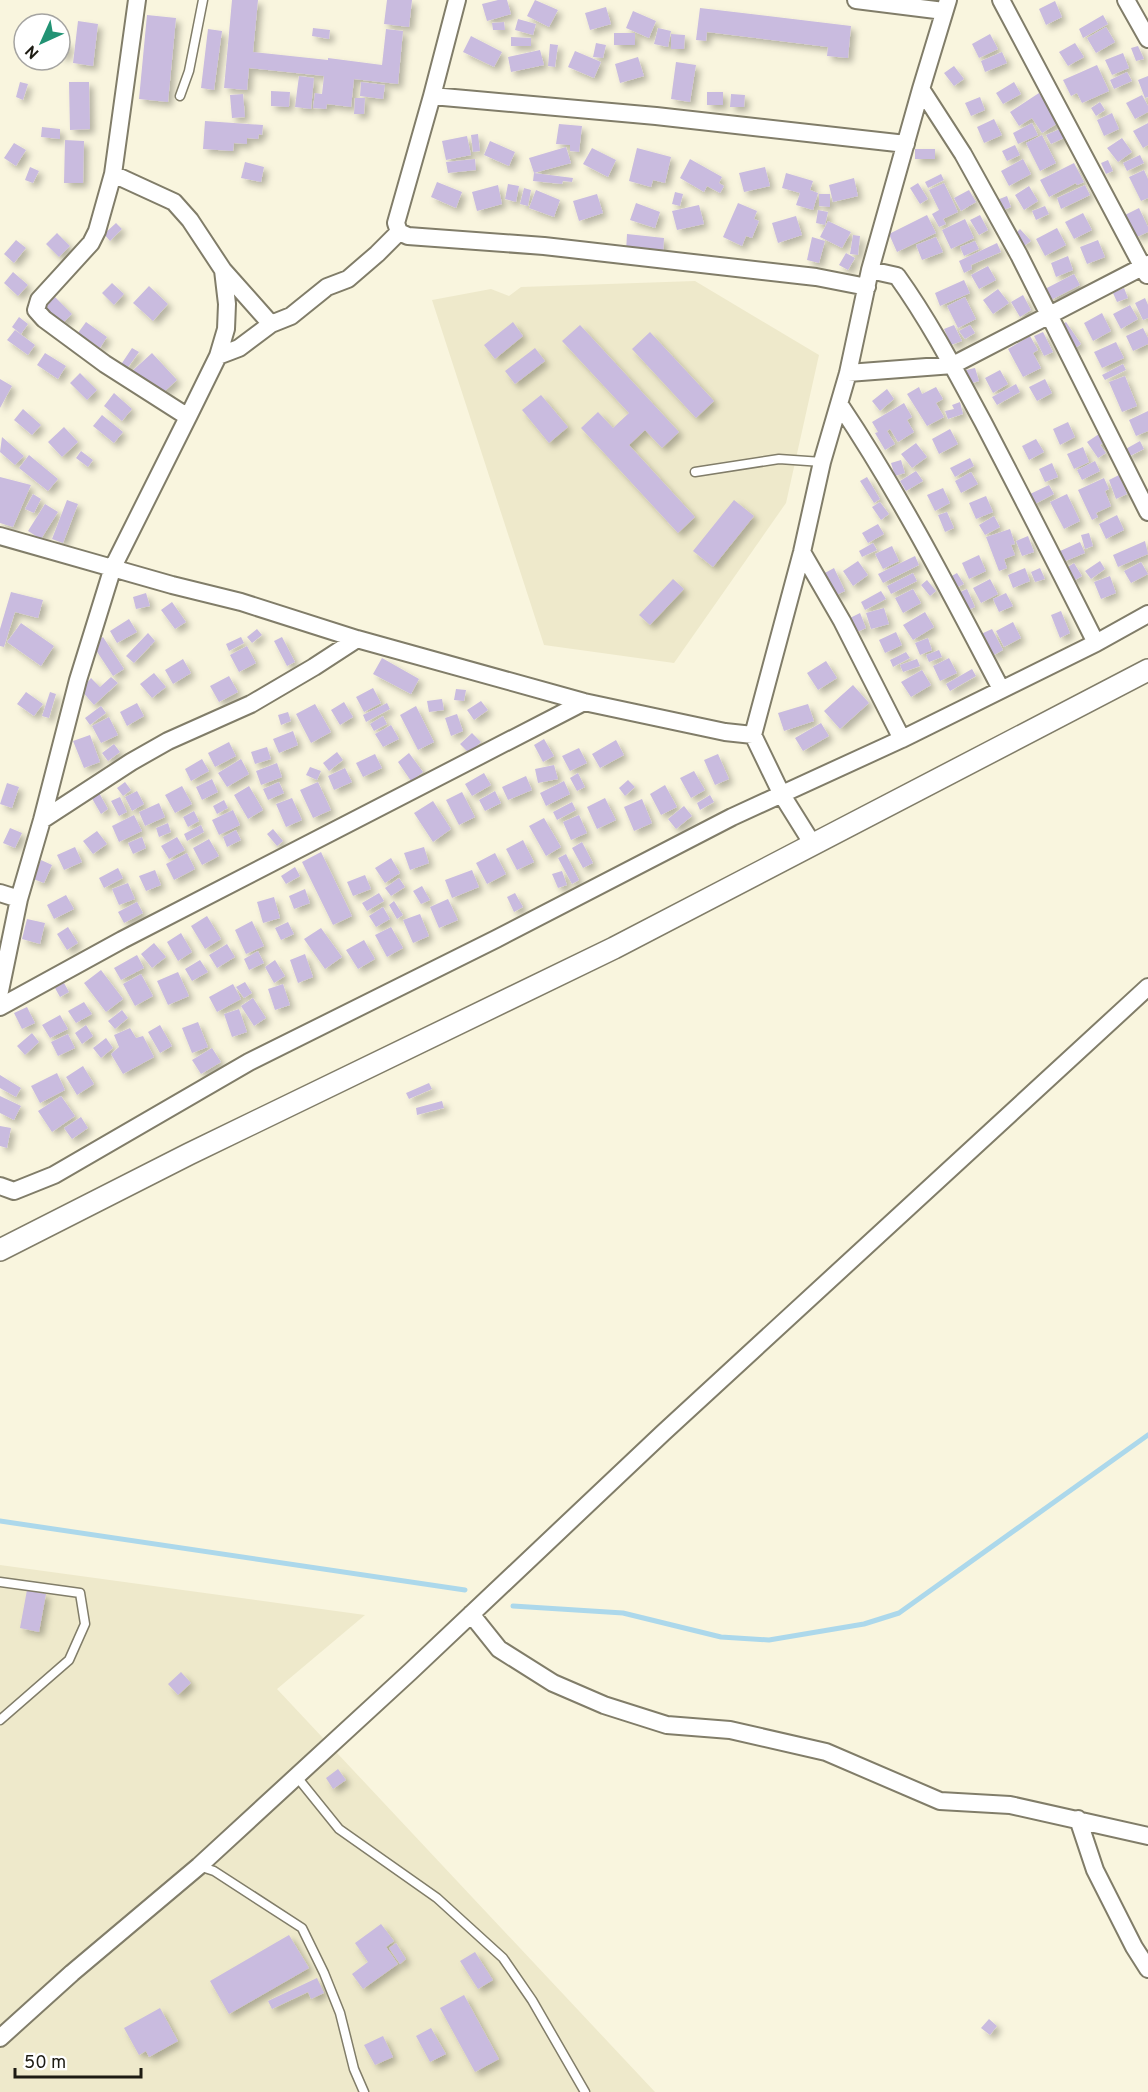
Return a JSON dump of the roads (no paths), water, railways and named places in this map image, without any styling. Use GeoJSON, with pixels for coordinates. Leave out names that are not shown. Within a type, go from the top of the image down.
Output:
{"type":"FeatureCollection","features":[{"type":"Feature","properties":{"kind":"street"},"geometry":{"type":"LineString","coordinates":[[137,0],[113,174],[97,231],[91,243],[39,300],[36,310],[44,319],[105,364],[188,417]]}},
{"type":"Feature","properties":{"kind":"street"},"geometry":{"type":"LineString","coordinates":[[457,0],[396,223],[399,232],[408,236],[544,246],[816,277],[867,287]]}},
{"type":"Feature","properties":{"kind":"street"},"geometry":{"type":"LineString","coordinates":[[812,843],[782,795],[753,735],[802,552],[822,462],[840,405],[870,270],[946,5],[856,0]]}},
{"type":"Feature","properties":{"kind":"street"},"geometry":{"type":"LineString","coordinates":[[848,373],[952,365],[1146,269],[1001,0]]}},
{"type":"Feature","properties":{"kind":"street"},"geometry":{"type":"LineString","coordinates":[[1126,0],[1148,39]]}},
{"type":"Feature","properties":{"kind":"street"},"geometry":{"type":"LineString","coordinates":[[921,89],[963,154],[1019,255],[1148,512]]}},
{"type":"Feature","properties":{"kind":"street"},"geometry":{"type":"LineString","coordinates":[[432,96],[656,116],[906,144]]}},
{"type":"Feature","properties":{"kind":"street"},"geometry":{"type":"LineString","coordinates":[[113,174],[174,202],[190,220],[223,270],[271,324]]}},
{"type":"Feature","properties":{"kind":"street"},"geometry":{"type":"LineString","coordinates":[[218,356],[239,348],[271,324],[291,316],[327,287],[348,279],[377,255],[399,232]]}},
{"type":"Feature","properties":{"kind":"street"},"geometry":{"type":"LineString","coordinates":[[0,991],[19,898],[42,820],[78,680],[113,567],[218,356],[226,328],[227,304],[223,270]]}},
{"type":"Feature","properties":{"kind":"street"},"geometry":{"type":"LineString","coordinates":[[870,270],[897,276],[915,300],[1024,500],[1096,643]]}},
{"type":"Feature","properties":{"kind":"street"},"geometry":{"type":"LineString","coordinates":[[840,405],[874,456],[929,551],[1000,689]]}},
{"type":"Feature","properties":{"kind":"street"},"geometry":{"type":"LineString","coordinates":[[0,536],[172,585],[241,602],[357,639],[584,702],[725,732],[753,735]]}},
{"type":"Feature","properties":{"kind":"street"},"geometry":{"type":"LineString","coordinates":[[802,552],[842,621],[902,739]]}},
{"type":"Feature","properties":{"kind":"street"},"geometry":{"type":"LineString","coordinates":[[0,1186],[14,1191],[54,1175],[249,1062],[496,939],[732,817],[902,739],[1096,643],[1148,614]]}},
{"type":"Feature","properties":{"kind":"street"},"geometry":{"type":"LineString","coordinates":[[42,820],[131,762],[168,741],[251,704],[314,668],[357,639]]}},
{"type":"Feature","properties":{"kind":"street"},"geometry":{"type":"LineString","coordinates":[[0,1250],[189,1154],[614,948],[1148,670]]}},
{"type":"Feature","properties":{"kind":"street"},"geometry":{"type":"LineString","coordinates":[[0,1007],[122,940],[584,702]]}},
{"type":"Feature","properties":{"kind":"street"},"geometry":{"type":"LineString","coordinates":[[0,893],[19,898]]}},
{"type":"Feature","properties":{"kind":"street"},"geometry":{"type":"LineString","coordinates":[[0,2038],[72,1973],[199,1866],[297,1777],[689,1409],[1148,987]]}},
{"type":"Feature","properties":{"kind":"street"},"geometry":{"type":"LineString","coordinates":[[471,1614],[499,1649],[553,1683],[604,1705],[668,1725],[730,1730],[826,1752],[939,1801],[1010,1805],[1148,1836]]}},
{"type":"Feature","properties":{"kind":"street"},"geometry":{"type":"LineString","coordinates":[[1078,1819],[1095,1870],[1134,1947],[1148,1969]]}},
{"type":"Feature","properties":{"kind":"lane"},"geometry":{"type":"LineString","coordinates":[[180,96],[189,71],[203,0]]}},
{"type":"Feature","properties":{"kind":"lane"},"geometry":{"type":"LineString","coordinates":[[695,472],[779,459],[822,462]]}},
{"type":"Feature","properties":{"kind":"lane"},"geometry":{"type":"LineString","coordinates":[[0,1582],[80,1593],[85,1624],[69,1660],[0,1720]]}},
{"type":"Feature","properties":{"kind":"lane"},"geometry":{"type":"LineString","coordinates":[[297,1777],[339,1829],[437,1898],[503,1958],[532,2000],[585,2092]]}},
{"type":"Feature","properties":{"kind":"lane"},"geometry":{"type":"LineString","coordinates":[[199,1866],[214,1871],[302,1928],[340,2013],[354,2069],[364,2092]]}},
{"type":"Feature","properties":{"kind":"waterway"},"geometry":{"type":"LineString","coordinates":[[513,1606],[623,1613],[721,1637],[769,1640],[864,1624],[899,1613],[1148,1435]]}},
{"type":"Feature","properties":{"kind":"waterway"},"geometry":{"type":"LineString","coordinates":[[0,1521],[465,1590]]}}]}
